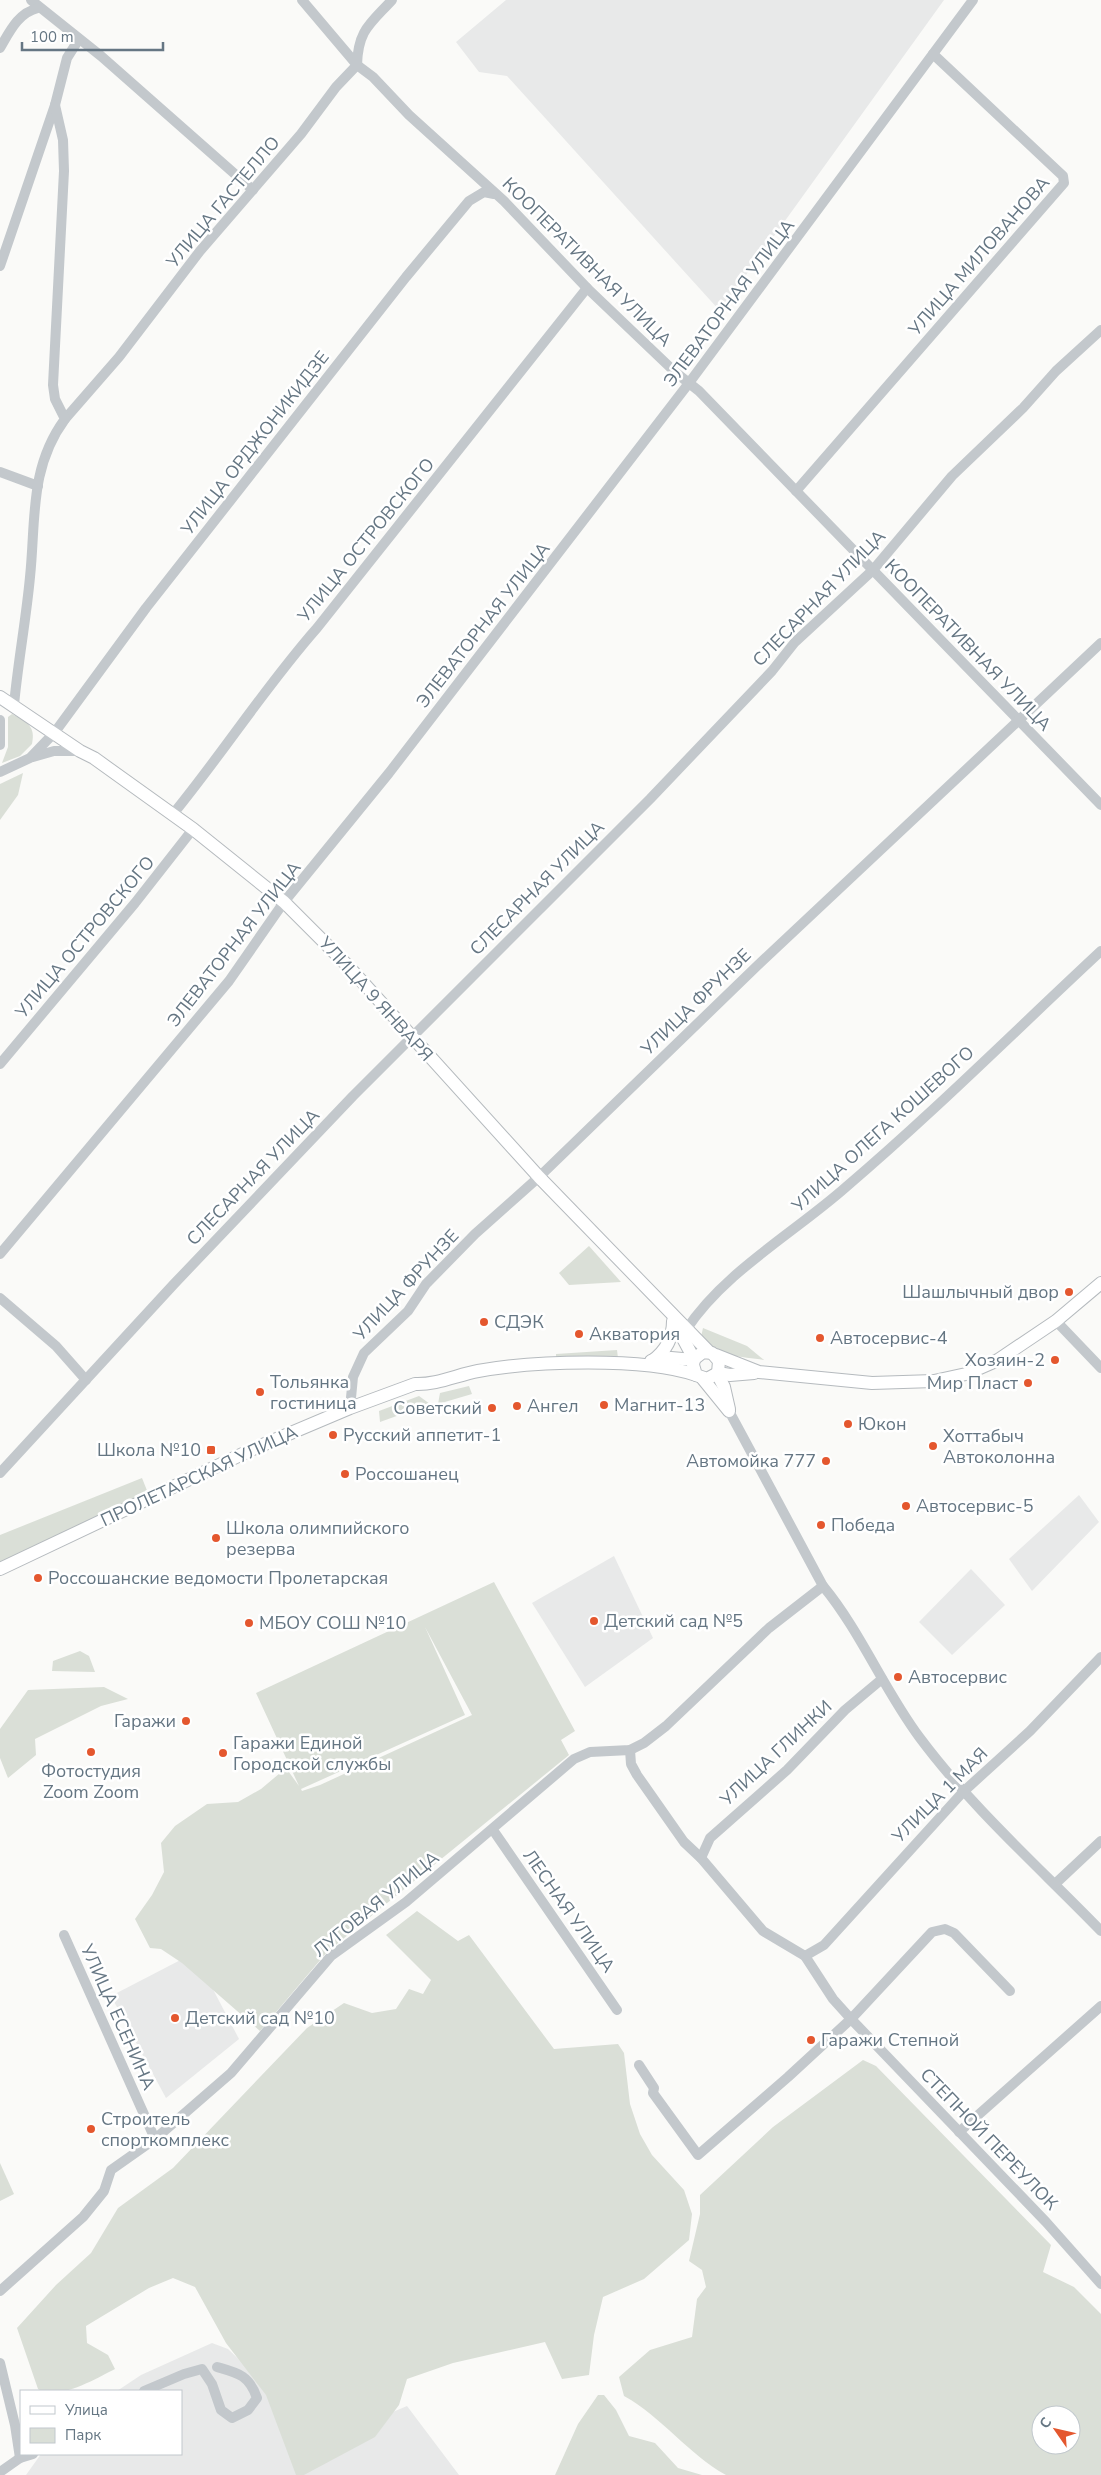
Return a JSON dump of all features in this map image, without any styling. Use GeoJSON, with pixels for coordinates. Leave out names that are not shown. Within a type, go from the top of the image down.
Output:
{"type":"FeatureCollection","features":[{"type":"Feature","properties":{"kind":"main road","name":"УЛИЦА 9 ЯНВАРЯ"},"geometry":{"type":"LineString","coordinates":[[0,697],[55,732],[80,751],[94,758],[173,814],[284,902],[348,966],[411,1038],[669,1315],[712,1354]]}},
{"type":"Feature","properties":{"kind":"main road"},"geometry":{"type":"LineString","coordinates":[[700,1377],[711,1378],[718,1373],[730,1375],[759,1372],[872,1382],[934,1381],[966,1374],[998,1360],[1056,1321],[1101,1283]]}},
{"type":"Feature","properties":{"kind":"main road"},"geometry":{"type":"LineString","coordinates":[[669,1315],[694,1359],[694,1371],[729,1411]]}},
{"type":"Feature","properties":{"kind":"main road"},"geometry":{"type":"LineString","coordinates":[[652,1361],[670,1342],[673,1332],[669,1315]]}},
{"type":"Feature","properties":{"kind":"main road"},"geometry":{"type":"LineString","coordinates":[[694,1359],[698,1354],[712,1354],[759,1372]]}},
{"type":"Feature","properties":{"kind":"main road"},"geometry":{"type":"LineString","coordinates":[[712,1354],[719,1361],[718,1373],[722,1381],[729,1411]]}},
{"type":"Feature","properties":{"kind":"main road"},"geometry":{"type":"LineString","coordinates":[[636,1363],[671,1358],[694,1359]]}},
{"type":"Feature","properties":{"kind":"main road","name":"ПРОЛЕТАРСКАЯ УЛИЦА"},"geometry":{"type":"LineString","coordinates":[[0,1569],[253,1449],[350,1408],[415,1384],[424,1385],[478,1371],[534,1365],[636,1363],[684,1371],[700,1377]]}},
{"type":"Feature","properties":{"kind":"street","name":"КООПЕРАТИВНАЯ УЛИЦА"},"geometry":{"type":"LineString","coordinates":[[302,0],[357,64],[373,77],[409,116],[504,201],[587,288],[675,372],[690,383],[1101,805]]}},
{"type":"Feature","properties":{"kind":"street"},"geometry":{"type":"LineString","coordinates":[[357,64],[358,47],[363,32],[392,0]]}},
{"type":"Feature","properties":{"kind":"street","name":"ЭЛЕВАТОРНАЯ УЛИЦА"},"geometry":{"type":"LineString","coordinates":[[0,1254],[223,989],[284,902],[388,773],[690,383],[973,0]]}},
{"type":"Feature","properties":{"kind":"street"},"geometry":{"type":"LineString","coordinates":[[0,48],[12,27],[35,4],[64,25],[253,190]]}},
{"type":"Feature","properties":{"kind":"street"},"geometry":{"type":"LineString","coordinates":[[0,266],[56,105],[68,58],[79,39]]}},
{"type":"Feature","properties":{"kind":"street","name":"УЛИЦА МИЛОВАНОВА"},"geometry":{"type":"LineString","coordinates":[[796,491],[1064,183],[1063,176],[933,54]]}},
{"type":"Feature","properties":{"kind":"street","name":"УЛИЦА ГАСТЕЛЛО"},"geometry":{"type":"LineString","coordinates":[[14,705],[30,576],[32,528],[38,486],[51,438],[119,357],[200,251],[301,134],[336,87],[357,64]]}},
{"type":"Feature","properties":{"kind":"street"},"geometry":{"type":"LineString","coordinates":[[56,105],[63,140],[64,171],[62,241],[53,385],[55,399],[65,419]]}},
{"type":"Feature","properties":{"kind":"street","name":"УЛИЦА ОРДЖОНИКИДЗЕ"},"geometry":{"type":"LineString","coordinates":[[30,758],[55,732],[146,608],[406,277],[469,201],[484,192],[494,194]]}},
{"type":"Feature","properties":{"kind":"street","name":"УЛИЦА ОСТРОВСКОГО"},"geometry":{"type":"LineString","coordinates":[[173,814],[202,779],[281,669],[317,628],[587,288]]}},
{"type":"Feature","properties":{"kind":"street","name":"СЛЕСАРНАЯ УЛИЦА"},"geometry":{"type":"LineString","coordinates":[[0,1473],[314,1138],[451,996],[650,799],[772,670],[795,642],[873,570],[952,476],[1023,408],[1056,371],[1101,330]]}},
{"type":"Feature","properties":{"kind":"street"},"geometry":{"type":"LineString","coordinates":[[0,472],[38,486]]}},
{"type":"Feature","properties":{"kind":"street","name":"УЛИЦА ФРУНЗЕ"},"geometry":{"type":"LineString","coordinates":[[350,1408],[353,1377],[364,1353],[408,1312],[426,1284],[475,1234],[539,1177],[758,965],[1101,643]]}},
{"type":"Feature","properties":{"kind":"street"},"geometry":{"type":"LineString","coordinates":[[0,720],[0,745]]}},
{"type":"Feature","properties":{"kind":"street"},"geometry":{"type":"LineString","coordinates":[[0,772],[30,758],[54,751],[80,751]]}},
{"type":"Feature","properties":{"kind":"street","name":"УЛИЦА ОСТРОВСКОГО"},"geometry":{"type":"LineString","coordinates":[[0,1064],[135,904],[193,829]]}},
{"type":"Feature","properties":{"kind":"street","name":"УЛИЦА ОЛЕГА КОШЕВОГО"},"geometry":{"type":"LineString","coordinates":[[686,1330],[695,1316],[732,1278],[847,1187],[1101,951]]}},
{"type":"Feature","properties":{"kind":"street"},"geometry":{"type":"LineString","coordinates":[[0,1298],[56,1346],[86,1380]]}},
{"type":"Feature","properties":{"kind":"street"},"geometry":{"type":"LineString","coordinates":[[1056,1321],[1101,1368]]}},
{"type":"Feature","properties":{"kind":"street"},"geometry":{"type":"LineString","coordinates":[[729,1411],[823,1586],[841,1608],[882,1679],[920,1738],[963,1792],[1101,1932]]}},
{"type":"Feature","properties":{"kind":"street"},"geometry":{"type":"LineString","coordinates":[[630,1750],[644,1743],[666,1726],[769,1628],[823,1586]]}},
{"type":"Feature","properties":{"kind":"street","name":"УЛИЦА 1 МАЯ"},"geometry":{"type":"LineString","coordinates":[[805,1956],[824,1945],[963,1792],[1030,1731],[1101,1657]]}},
{"type":"Feature","properties":{"kind":"street","name":"УЛИЦА ГЛИНКИ"},"geometry":{"type":"LineString","coordinates":[[702,1858],[710,1838],[787,1770],[846,1710],[882,1679]]}},
{"type":"Feature","properties":{"kind":"street","name":"ЛУГОВАЯ УЛИЦА"},"geometry":{"type":"LineString","coordinates":[[0,2291],[84,2217],[104,2191],[111,2170],[155,2139],[230,2073],[331,1956],[406,1902],[493,1830],[574,1759],[596,1751],[630,1750]]}},
{"type":"Feature","properties":{"kind":"street","name":"СТЕПНОЙ ПЕРЕУЛОК"},"geometry":{"type":"LineString","coordinates":[[630,1750],[631,1764],[637,1775],[684,1842],[702,1858],[763,1931],[805,1956],[833,1999],[851,2019],[960,2132],[1101,2284]]}},
{"type":"Feature","properties":{"kind":"street","name":"ЛЕСНАЯ УЛИЦА"},"geometry":{"type":"LineString","coordinates":[[493,1830],[617,2010]]}},
{"type":"Feature","properties":{"kind":"street"},"geometry":{"type":"LineString","coordinates":[[1055,1884],[1101,1841]]}},
{"type":"Feature","properties":{"kind":"street"},"geometry":{"type":"LineString","coordinates":[[639,2065],[654,2088],[653,2094],[698,2155],[788,2078],[851,2019],[932,1932],[944,1929],[954,1933],[1010,1991]]}},
{"type":"Feature","properties":{"kind":"street","name":"УЛИЦА ЕСЕНИНА"},"geometry":{"type":"LineString","coordinates":[[64,1935],[155,2139]]}},
{"type":"Feature","properties":{"kind":"street"},"geometry":{"type":"LineString","coordinates":[[960,2132],[1101,2006]]}},
{"type":"Feature","properties":{"kind":"street"},"geometry":{"type":"LineString","coordinates":[[0,2363],[15,2425],[20,2458]]}},
{"type":"Feature","properties":{"kind":"street"},"geometry":{"type":"LineString","coordinates":[[146,2390],[184,2374],[202,2369],[212,2384],[221,2410],[232,2418],[248,2410],[257,2398],[253,2385],[239,2374],[216,2367]]}},
{"type":"Feature","properties":{"kind":"street"},"geometry":{"type":"LineString","coordinates":[[0,2472],[20,2458],[30,2455]]}},
{"type":"Feature","properties":{"kind":"shaded area"},"geometry":{"type":"Polygon","coordinates":[[[506,0],[944,0],[720,311],[507,76],[479,72],[456,42],[506,0]]]}},
{"type":"Feature","properties":{"kind":"shaded area"},"geometry":{"type":"Polygon","coordinates":[[[1079,1495],[1099,1522],[1032,1591],[1009,1559],[1079,1495]]]}},
{"type":"Feature","properties":{"kind":"shaded area","name":"Детский сад №5"},"geometry":{"type":"Polygon","coordinates":[[[614,1556],[653,1638],[585,1687],[532,1603],[614,1556]]]}},
{"type":"Feature","properties":{"kind":"shaded area"},"geometry":{"type":"Polygon","coordinates":[[[971,1569],[1005,1605],[952,1655],[919,1622],[971,1569]]]}},
{"type":"Feature","properties":{"kind":"shaded area","name":"Детский сад №10"},"geometry":{"type":"Polygon","coordinates":[[[194,1953],[239,2039],[166,2098],[111,1996],[194,1953]]]}},
{"type":"Feature","properties":{"kind":"shaded area"},"geometry":{"type":"Polygon","coordinates":[[[212,2343],[228,2349],[288,2407],[329,2439],[407,2406],[459,2475],[26,2475],[40,2455],[182,2455],[182,2390],[118,2390],[141,2375],[212,2343]]]}},
{"type":"Feature","properties":{"kind":"green space"},"geometry":{"type":"Polygon","coordinates":[[[12,714],[29,725],[33,733],[32,744],[20,756],[2,763],[8,747],[8,717],[12,714]]]}},
{"type":"Feature","properties":{"kind":"green space"},"geometry":{"type":"Polygon","coordinates":[[[23,773],[18,795],[0,820],[0,784],[23,773]]]}},
{"type":"Feature","properties":{"kind":"green space"},"geometry":{"type":"Polygon","coordinates":[[[589,1246],[621,1282],[569,1285],[559,1273],[589,1246]]]}},
{"type":"Feature","properties":{"kind":"green space"},"geometry":{"type":"Polygon","coordinates":[[[703,1328],[747,1346],[764,1360],[730,1355],[714,1349],[701,1337],[703,1328]]]}},
{"type":"Feature","properties":{"kind":"green space"},"geometry":{"type":"Polygon","coordinates":[[[617,1350],[618,1358],[556,1362],[556,1354],[617,1350]]]}},
{"type":"Feature","properties":{"kind":"green space"},"geometry":{"type":"Polygon","coordinates":[[[469,1386],[472,1394],[438,1404],[440,1393],[469,1386]]]}},
{"type":"Feature","properties":{"kind":"green space"},"geometry":{"type":"Polygon","coordinates":[[[419,1396],[430,1404],[380,1422],[379,1411],[419,1396]]]}},
{"type":"Feature","properties":{"kind":"green space"},"geometry":{"type":"Polygon","coordinates":[[[142,1478],[148,1493],[0,1565],[0,1535],[142,1478]]]}},
{"type":"Feature","properties":{"kind":"green space"},"geometry":{"type":"Polygon","coordinates":[[[494,1582],[575,1731],[561,1740],[569,1755],[327,1952],[260,2031],[182,1963],[161,1949],[150,1948],[135,1919],[152,1895],[164,1872],[161,1843],[175,1826],[207,1804],[238,1802],[261,1789],[286,1768],[299,1786],[256,1693],[494,1582]],[[425,1627],[465,1715],[301,1789],[302,1791],[320,1785],[472,1715],[425,1627]]]}},
{"type":"Feature","properties":{"kind":"green space"},"geometry":{"type":"Polygon","coordinates":[[[80,1651],[89,1656],[95,1672],[52,1671],[53,1661],[80,1651]]]}},
{"type":"Feature","properties":{"kind":"green space"},"geometry":{"type":"Polygon","coordinates":[[[104,1687],[128,1699],[101,1706],[35,1739],[36,1755],[8,1778],[0,1758],[0,1729],[28,1690],[104,1687]]]}},
{"type":"Feature","properties":{"kind":"green space"},"geometry":{"type":"Polygon","coordinates":[[[417,1911],[458,1941],[469,1935],[554,2049],[618,2044],[624,2053],[630,2104],[640,2134],[652,2155],[684,2190],[692,2214],[689,2240],[644,2279],[603,2297],[594,2335],[589,2375],[562,2379],[545,2342],[453,2363],[407,2379],[399,2405],[375,2437],[304,2475],[296,2475],[266,2395],[226,2343],[195,2287],[173,2278],[149,2288],[86,2326],[87,2343],[108,2355],[115,2369],[88,2383],[69,2390],[38,2389],[17,2328],[56,2285],[91,2253],[118,2208],[173,2168],[307,2028],[344,2003],[372,2013],[396,2009],[409,1989],[423,1994],[431,1980],[386,1935],[417,1911]]]}},
{"type":"Feature","properties":{"kind":"green space"},"geometry":{"type":"Polygon","coordinates":[[[863,2060],[876,2066],[1051,2245],[1043,2272],[1074,2287],[1101,2314],[1101,2475],[726,2475],[699,2457],[651,2414],[624,2396],[619,2377],[650,2350],[692,2337],[697,2299],[706,2287],[702,2270],[689,2261],[700,2214],[700,2195],[773,2127],[863,2060]]]}},
{"type":"Feature","properties":{"kind":"green space"},"geometry":{"type":"Polygon","coordinates":[[[0,2163],[14,2194],[0,2201],[0,2163]]]}},
{"type":"Feature","properties":{"kind":"green space"},"geometry":{"type":"Polygon","coordinates":[[[598,2395],[604,2395],[616,2410],[629,2436],[655,2443],[678,2468],[702,2475],[555,2475],[578,2424],[598,2395]]]}},
{"type":"Feature","properties":{"kind":"place","name":"Шашлычный двор"},"geometry":{"type":"Point","coordinates":[1069,1292]}},
{"type":"Feature","properties":{"kind":"place","name":"СДЭК"},"geometry":{"type":"Point","coordinates":[484,1322]}},
{"type":"Feature","properties":{"kind":"place","name":"Акватория"},"geometry":{"type":"Point","coordinates":[579,1334]}},
{"type":"Feature","properties":{"kind":"place","name":"Автосервис-4"},"geometry":{"type":"Point","coordinates":[820,1338]}},
{"type":"Feature","properties":{"kind":"place","name":"Хозяин-2"},"geometry":{"type":"Point","coordinates":[1055,1360]}},
{"type":"Feature","properties":{"kind":"place","name":"Мир Пласт"},"geometry":{"type":"Point","coordinates":[1028,1383]}},
{"type":"Feature","properties":{"kind":"place","name":"Тольянка гостиница"},"geometry":{"type":"Point","coordinates":[260,1392]}},
{"type":"Feature","properties":{"kind":"place","name":"Магнит-13"},"geometry":{"type":"Point","coordinates":[604,1405]}},
{"type":"Feature","properties":{"kind":"place","name":"Ангел"},"geometry":{"type":"Point","coordinates":[517,1406]}},
{"type":"Feature","properties":{"kind":"place","name":"Советский"},"geometry":{"type":"Point","coordinates":[492,1408]}},
{"type":"Feature","properties":{"kind":"place","name":"Юкон"},"geometry":{"type":"Point","coordinates":[848,1424]}},
{"type":"Feature","properties":{"kind":"place","name":"Русский аппетит-1"},"geometry":{"type":"Point","coordinates":[333,1435]}},
{"type":"Feature","properties":{"kind":"place","name":"Хоттабыч Автоколонна"},"geometry":{"type":"Point","coordinates":[933,1446]}},
{"type":"Feature","properties":{"kind":"place","name":"Школа №10"},"geometry":{"type":"Point","coordinates":[211,1450]}},
{"type":"Feature","properties":{"kind":"place","name":"Автомойка 777"},"geometry":{"type":"Point","coordinates":[826,1461]}},
{"type":"Feature","properties":{"kind":"place","name":"Россошанец"},"geometry":{"type":"Point","coordinates":[345,1474]}},
{"type":"Feature","properties":{"kind":"place","name":"Автосервис-5"},"geometry":{"type":"Point","coordinates":[906,1506]}},
{"type":"Feature","properties":{"kind":"place","name":"Победа"},"geometry":{"type":"Point","coordinates":[821,1525]}},
{"type":"Feature","properties":{"kind":"place","name":"Школа олимпийского резерва"},"geometry":{"type":"Point","coordinates":[216,1538]}},
{"type":"Feature","properties":{"kind":"place","name":"Россошанские ведомости Пролетарская"},"geometry":{"type":"Point","coordinates":[38,1578]}},
{"type":"Feature","properties":{"kind":"place","name":"Детский сад №5"},"geometry":{"type":"Point","coordinates":[594,1621]}},
{"type":"Feature","properties":{"kind":"place","name":"МБОУ СОШ №10"},"geometry":{"type":"Point","coordinates":[249,1623]}},
{"type":"Feature","properties":{"kind":"place","name":"Автосервис"},"geometry":{"type":"Point","coordinates":[898,1677]}},
{"type":"Feature","properties":{"kind":"place","name":"Гаражи"},"geometry":{"type":"Point","coordinates":[186,1721]}},
{"type":"Feature","properties":{"kind":"place","name":"Фотостудия Zoom Zoom"},"geometry":{"type":"Point","coordinates":[91,1752]}},
{"type":"Feature","properties":{"kind":"place","name":"Гаражи Единой Городской службы"},"geometry":{"type":"Point","coordinates":[223,1753]}},
{"type":"Feature","properties":{"kind":"place","name":"Детский сад №10"},"geometry":{"type":"Point","coordinates":[175,2018]}},
{"type":"Feature","properties":{"kind":"place","name":"Гаражи Степной"},"geometry":{"type":"Point","coordinates":[811,2040]}},
{"type":"Feature","properties":{"kind":"place","name":"Строитель спорткомплекс"},"geometry":{"type":"Point","coordinates":[91,2129]}}]}
